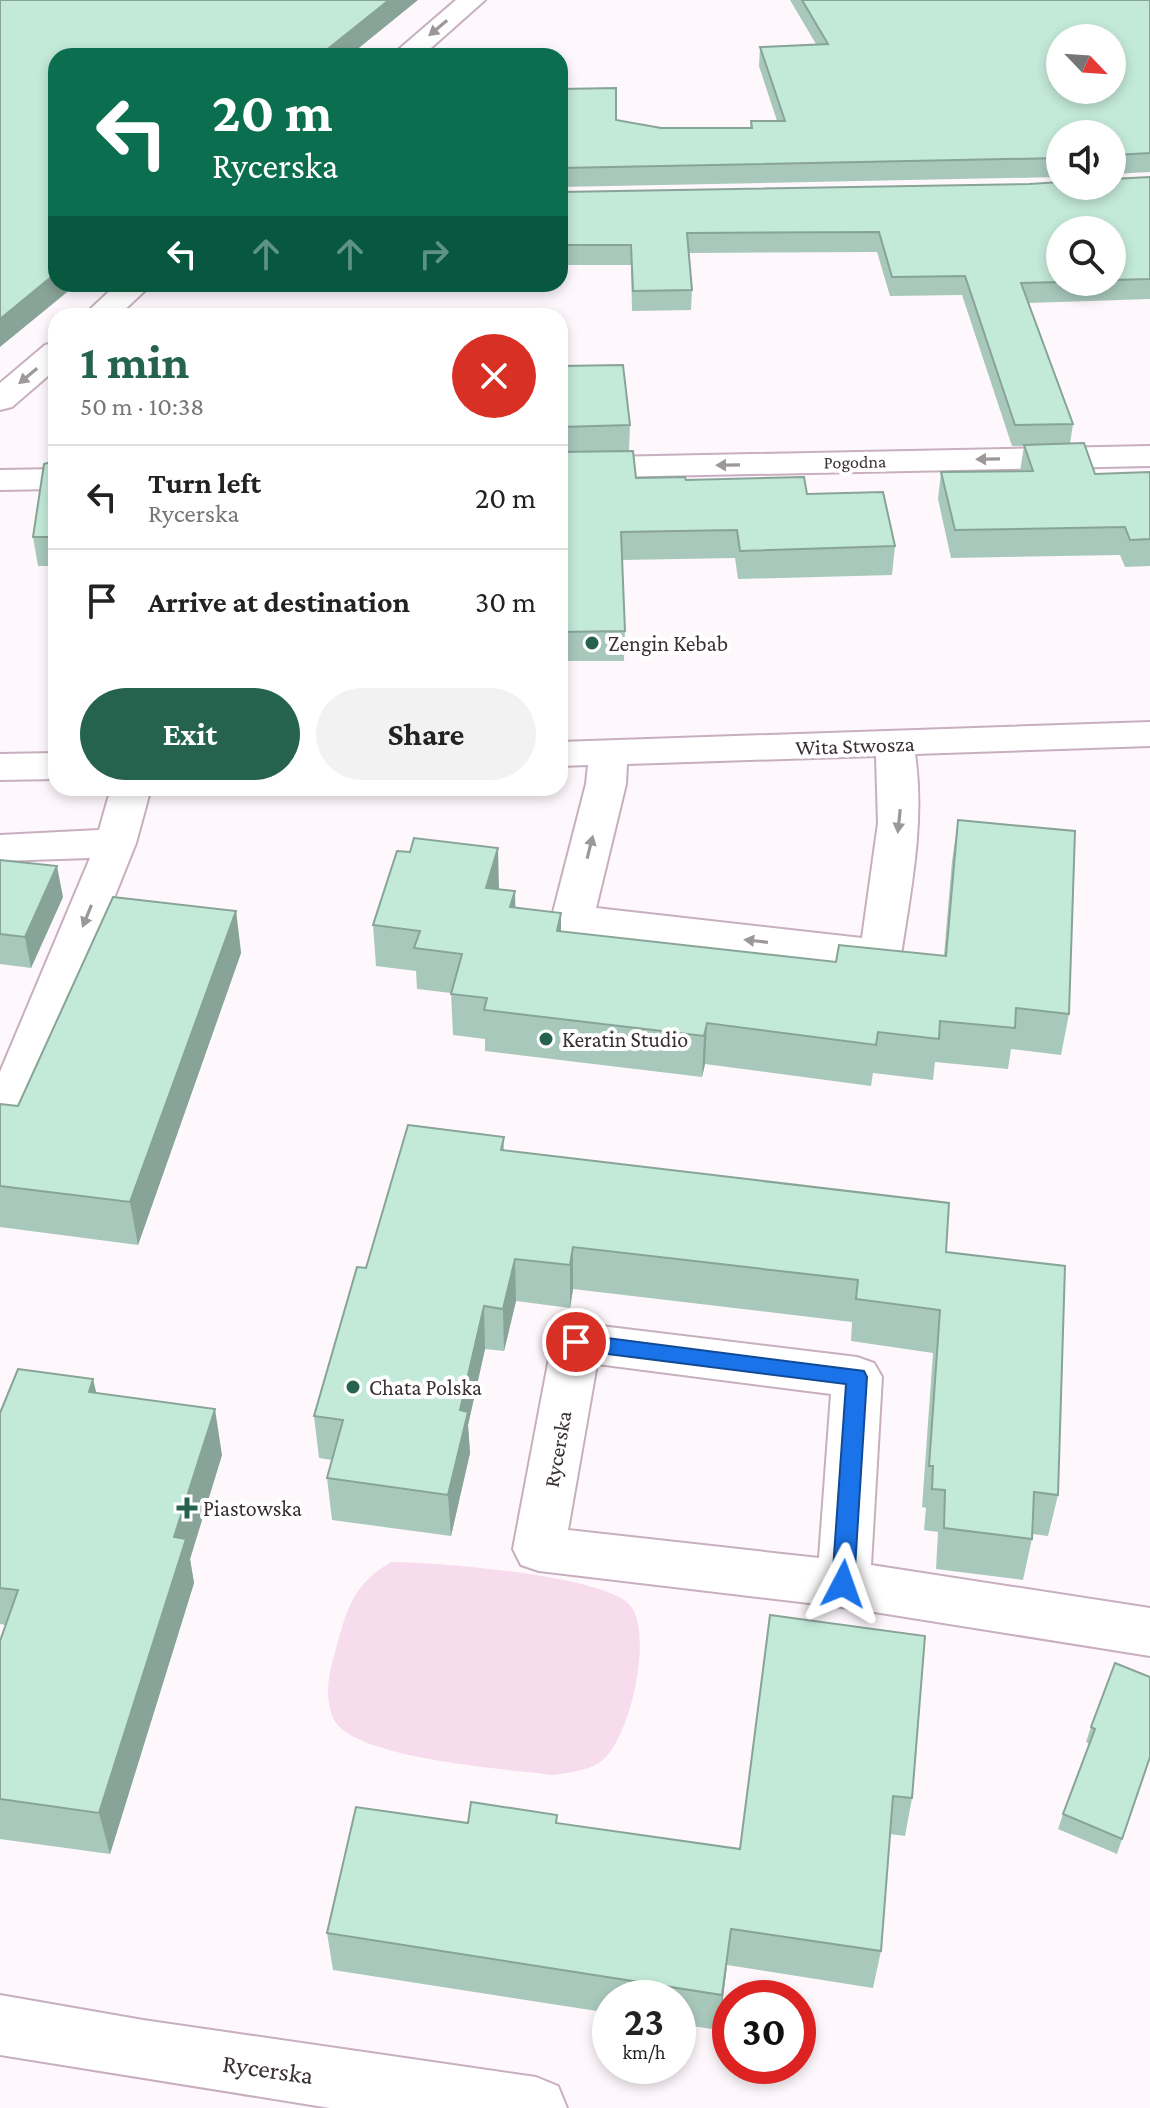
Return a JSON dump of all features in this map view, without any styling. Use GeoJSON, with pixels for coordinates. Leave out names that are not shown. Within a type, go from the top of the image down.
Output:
{"type":"FeatureCollection","features":[{"type":"Feature","properties":{"kind":"street"},"geometry":{"type":"LineString","coordinates":[[415,48],[472,0]]}},
{"type":"Feature","properties":{"kind":"street"},"geometry":{"type":"LineString","coordinates":[[108,308],[127,292]]}},
{"type":"Feature","properties":{"kind":"street"},"geometry":{"type":"LineString","coordinates":[[0,400],[48,359]]}},
{"type":"Feature","properties":{"kind":"street","name":"Pogodna"},"geometry":{"type":"LineString","coordinates":[[568,468],[1150,456]]}},
{"type":"Feature","properties":{"kind":"street"},"geometry":{"type":"LineString","coordinates":[[0,480],[48,479]]}},
{"type":"Feature","properties":{"kind":"street","name":"Wita Stwosza"},"geometry":{"type":"LineString","coordinates":[[568,754],[1150,734]]}},
{"type":"Feature","properties":{"kind":"street"},"geometry":{"type":"LineString","coordinates":[[608,753],[606,784],[572,920],[880,955],[900,815],[901,778],[894,744]]}},
{"type":"Feature","properties":{"kind":"street"},"geometry":{"type":"LineString","coordinates":[[0,767],[48,766]]}},
{"type":"Feature","properties":{"kind":"street"},"geometry":{"type":"LineString","coordinates":[[0,1106],[8,1107],[116,843],[129,796]]}},
{"type":"Feature","properties":{"kind":"street"},"geometry":{"type":"LineString","coordinates":[[0,848],[116,843]]}},
{"type":"Feature","properties":{"kind":"street","name":"Rycerska"},"geometry":{"type":"LineString","coordinates":[[843,1584],[857,1377],[576,1342],[539,1549],[843,1584],[1150,1632]]}},
{"type":"Feature","properties":{"kind":"street","name":"Rycerska"},"geometry":{"type":"LineString","coordinates":[[0,2025],[158,2053],[536,2108]]}},
{"type":"Feature","properties":{"kind":"shaded area"},"geometry":{"type":"Polygon","coordinates":[[[391,1562],[443,1564],[553,1578],[586,1585],[629,1604],[640,1638],[639,1661],[629,1711],[610,1752],[599,1763],[588,1768],[552,1775],[433,1760],[369,1743],[346,1732],[333,1718],[329,1702],[328,1685],[333,1660],[352,1600],[367,1580],[391,1562]]]}},
{"type":"Feature","properties":{"kind":"building"},"geometry":{"type":"Polygon","coordinates":[[[0,0],[389,0],[329,48],[48,48],[48,280],[0,319],[0,0]]]}},
{"type":"Feature","properties":{"kind":"building"},"geometry":{"type":"Polygon","coordinates":[[[802,0],[1150,0],[1150,153],[1126,154],[1126,120],[1046,120],[1046,158],[568,168],[568,89],[616,88],[616,120],[661,128],[752,128],[751,121],[785,121],[760,47],[828,44],[802,0]]]}},
{"type":"Feature","properties":{"kind":"building"},"geometry":{"type":"Polygon","coordinates":[[[1150,177],[1150,279],[1126,280],[1126,216],[1046,216],[1046,282],[1021,283],[1073,424],[1015,425],[965,276],[892,277],[879,232],[687,233],[692,290],[633,291],[631,245],[568,245],[568,192],[1046,183],[1046,200],[1126,200],[1126,178],[1150,177]]]}},
{"type":"Feature","properties":{"kind":"building"},"geometry":{"type":"Polygon","coordinates":[[[623,365],[630,425],[568,427],[568,366],[623,365]]]}},
{"type":"Feature","properties":{"kind":"building"},"geometry":{"type":"Polygon","coordinates":[[[1084,443],[1095,474],[1150,472],[1150,539],[1130,540],[1125,527],[955,530],[941,472],[1033,471],[1024,445],[1084,443]]]}},
{"type":"Feature","properties":{"kind":"building"},"geometry":{"type":"Polygon","coordinates":[[[633,451],[636,478],[804,477],[807,494],[883,492],[895,546],[740,551],[737,530],[621,532],[625,631],[568,632],[568,452],[633,451]]]}},
{"type":"Feature","properties":{"kind":"building"},"geometry":{"type":"Polygon","coordinates":[[[48,463],[48,537],[33,537],[44,464],[48,463]]]}},
{"type":"Feature","properties":{"kind":"building"},"geometry":{"type":"Polygon","coordinates":[[[958,820],[1075,831],[1069,1014],[1016,1008],[1015,1028],[940,1021],[939,1039],[878,1032],[876,1045],[707,1023],[704,1036],[484,1010],[487,998],[451,994],[462,954],[414,948],[420,931],[373,925],[397,851],[410,852],[414,838],[498,848],[486,888],[515,891],[510,907],[561,913],[557,931],[836,962],[839,945],[946,956],[958,820]]]}},
{"type":"Feature","properties":{"kind":"building"},"geometry":{"type":"Polygon","coordinates":[[[0,860],[57,866],[25,937],[0,934],[0,860]]]}},
{"type":"Feature","properties":{"kind":"building"},"geometry":{"type":"Polygon","coordinates":[[[113,897],[236,911],[130,1202],[0,1186],[0,1104],[18,1106],[113,897]]]}},
{"type":"Feature","properties":{"kind":"building"},"geometry":{"type":"Polygon","coordinates":[[[408,1125],[504,1137],[501,1150],[949,1203],[946,1252],[1065,1266],[1058,1495],[1034,1492],[1032,1539],[944,1528],[945,1490],[932,1489],[933,1466],[929,1466],[940,1310],[856,1299],[858,1280],[573,1247],[570,1265],[515,1259],[503,1309],[484,1306],[460,1410],[468,1412],[448,1495],[327,1478],[343,1420],[314,1416],[357,1267],[366,1268],[408,1125]]]}},
{"type":"Feature","properties":{"kind":"building"},"geometry":{"type":"Polygon","coordinates":[[[18,1369],[93,1379],[89,1392],[215,1409],[174,1537],[186,1539],[99,1813],[0,1799],[0,1641],[18,1590],[0,1588],[0,1413],[18,1369]]]}},
{"type":"Feature","properties":{"kind":"building"},"geometry":{"type":"Polygon","coordinates":[[[770,1615],[925,1636],[912,1798],[893,1796],[881,1951],[731,1929],[724,1980],[712,1980],[712,1993],[696,1991],[696,1980],[626,1980],[327,1933],[356,1807],[468,1823],[471,1802],[557,1815],[556,1823],[740,1849],[770,1615]]]}},
{"type":"Feature","properties":{"kind":"building"},"geometry":{"type":"Polygon","coordinates":[[[1115,1663],[1150,1677],[1150,1757],[1122,1839],[1063,1814],[1095,1729],[1091,1727],[1115,1663]]]}},
{"type":"Feature","properties":{"kind":"place","name":"Zengin Kebab"},"geometry":{"type":"Point","coordinates":[592,643]}},
{"type":"Feature","properties":{"kind":"place","name":"Keratin Studio"},"geometry":{"type":"Point","coordinates":[546,1039]}},
{"type":"Feature","properties":{"kind":"place","name":"Chata Polska"},"geometry":{"type":"Point","coordinates":[353,1387]}},
{"type":"Feature","properties":{"kind":"place","name":"Piastowska"},"geometry":{"type":"Point","coordinates":[187,1508]}},
{"type":"Feature","properties":{"kind":"route"},"geometry":{"type":"LineString","coordinates":[[576,1342],[857,1377],[843,1584]]}}]}
